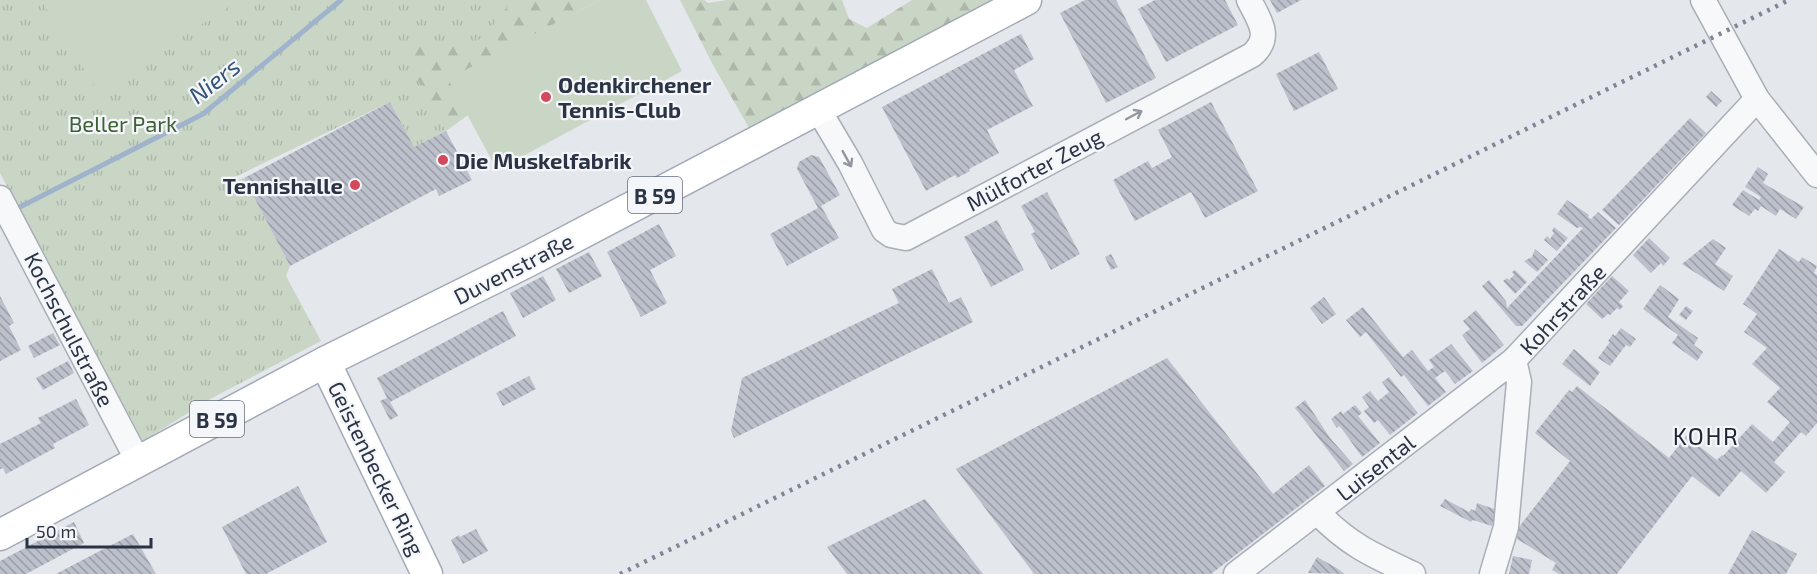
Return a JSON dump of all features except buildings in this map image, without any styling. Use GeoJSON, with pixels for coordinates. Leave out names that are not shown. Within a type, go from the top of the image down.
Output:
{"type":"FeatureCollection","features":[{"type":"Feature","properties":{"kind":"main road","name":"Duvenstraße"},"geometry":{"type":"LineString","coordinates":[[0,535],[325,362],[511,270],[1026,0]]}},
{"type":"Feature","properties":{"kind":"main road","name":"Geistenbecker Ring"},"geometry":{"type":"LineString","coordinates":[[325,362],[427,574]]}},
{"type":"Feature","properties":{"kind":"street","name":"Mülforter Zeug"},"geometry":{"type":"LineString","coordinates":[[818,109],[850,163],[884,230],[891,235],[906,238],[1252,55],[1260,48],[1264,37],[1261,24],[1249,0]]}},
{"type":"Feature","properties":{"kind":"street"},"geometry":{"type":"LineString","coordinates":[[1703,0],[1757,99],[1817,175]]}},
{"type":"Feature","properties":{"kind":"street","name":"Kohrstraße"},"geometry":{"type":"LineString","coordinates":[[1492,574],[1506,527],[1519,382],[1514,360],[1757,99]]}},
{"type":"Feature","properties":{"kind":"street","name":"Kochschulstraße"},"geometry":{"type":"LineString","coordinates":[[0,198],[138,461]]}},
{"type":"Feature","properties":{"kind":"street","name":"Luisental"},"geometry":{"type":"LineString","coordinates":[[1236,574],[1514,360]]}},
{"type":"Feature","properties":{"kind":"street"},"geometry":{"type":"LineString","coordinates":[[1317,512],[1337,532],[1363,551],[1413,574]]}},
{"type":"Feature","properties":{"kind":"green space","name":"Beller Park"},"geometry":{"type":"Polygon","coordinates":[[[0,0],[587,0],[422,86],[446,131],[414,147],[390,102],[233,178],[235,181],[244,178],[290,266],[286,276],[321,341],[212,398],[143,441],[0,173],[0,0]]]}},
{"type":"Feature","properties":{"kind":"green space"},"geometry":{"type":"Polygon","coordinates":[[[41,0],[240,0],[97,90],[41,0]]]}},
{"type":"Feature","properties":{"kind":"green space"},"geometry":{"type":"Polygon","coordinates":[[[512,0],[546,0],[550,7],[557,0],[600,0],[449,79],[468,115],[446,131],[405,58],[418,39],[458,46],[476,42],[493,25],[512,0]]]}},
{"type":"Feature","properties":{"kind":"green space","name":"Odenkirchener Tennis-Club"},"geometry":{"type":"Polygon","coordinates":[[[600,0],[646,0],[682,71],[497,170],[448,79],[600,0]]]}},
{"type":"Feature","properties":{"kind":"green space"},"geometry":{"type":"Polygon","coordinates":[[[680,0],[704,0],[708,3],[727,0],[842,0],[849,19],[867,28],[912,0],[1001,0],[752,133],[713,65],[680,0]]]}},
{"type":"Feature","properties":{"kind":"waterway","name":"Niers"},"geometry":{"type":"LineString","coordinates":[[14,210],[203,114],[341,0]]}},
{"type":"Feature","properties":{"kind":"railway"},"geometry":{"type":"LineString","coordinates":[[620,574],[1789,0]]}},
{"type":"Feature","properties":{"kind":"place","name":"Odenkirchener Tennis-Club"},"geometry":{"type":"Point","coordinates":[546,97]}},
{"type":"Feature","properties":{"kind":"place","name":"Die Muskelfabrik"},"geometry":{"type":"Point","coordinates":[443,160]}},
{"type":"Feature","properties":{"kind":"place","name":"Tennishalle"},"geometry":{"type":"Point","coordinates":[355,185]}},
{"type":"Feature","properties":{"kind":"district","name":"KOHR"},"geometry":{"type":"Point","coordinates":[1706,435]}}]}
